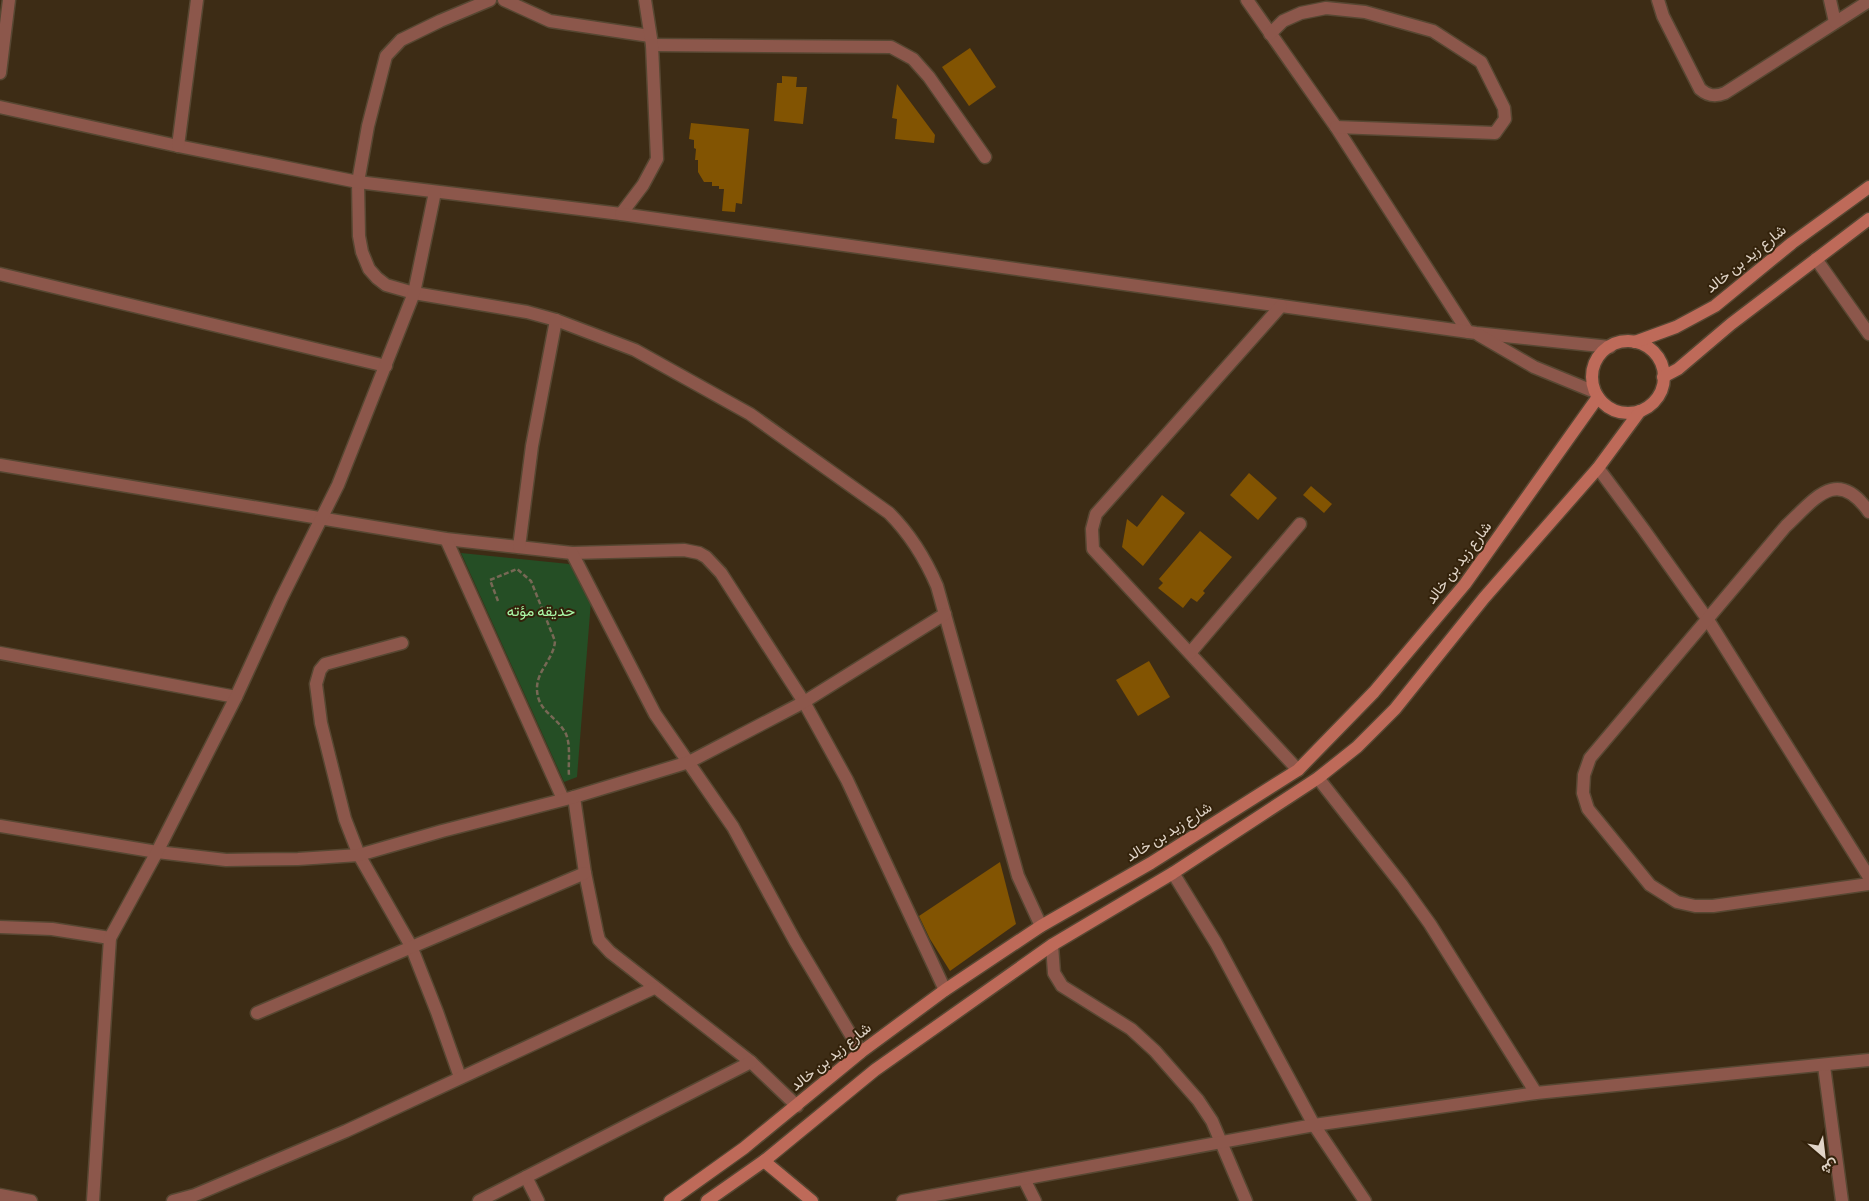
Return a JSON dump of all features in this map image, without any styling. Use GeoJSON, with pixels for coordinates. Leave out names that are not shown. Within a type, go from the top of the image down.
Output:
{"type":"FeatureCollection","features":[{"type":"Feature","properties":{"kind":"main road","name":"شارع زيد بن خالد"},"geometry":{"type":"LineString","coordinates":[[1635,342],[1676,327],[1715,306],[1792,243],[1869,187]]}},
{"type":"Feature","properties":{"kind":"main road"},"geometry":{"type":"LineString","coordinates":[[1663,377],[1678,369],[1731,324],[1869,219]]}},
{"type":"Feature","properties":{"kind":"main road"},"geometry":{"type":"LineString","coordinates":[[707,1201],[764,1161],[875,1070],[1052,945],[1173,873],[1318,778],[1357,747],[1395,708],[1484,598],[1598,468],[1640,411],[1655,400],[1661,390],[1663,369],[1655,355],[1643,345],[1635,342],[1618,343],[1610,346],[1603,352],[1594,367],[1592,384],[1597,395],[1609,408],[1617,411],[1632,413],[1640,411]]}},
{"type":"Feature","properties":{"kind":"main road","name":"شارع زيد بن خالد"},"geometry":{"type":"LineString","coordinates":[[670,1201],[744,1148],[861,1052],[945,990],[1041,926],[1151,864],[1298,770],[1374,692],[1465,584],[1597,395]]}},
{"type":"Feature","properties":{"kind":"main road"},"geometry":{"type":"LineString","coordinates":[[764,1161],[812,1201]]}},
{"type":"Feature","properties":{"kind":"street"},"geometry":{"type":"LineString","coordinates":[[0,73],[9,0]]}},
{"type":"Feature","properties":{"kind":"street"},"geometry":{"type":"LineString","coordinates":[[178,146],[197,0]]}},
{"type":"Feature","properties":{"kind":"street"},"geometry":{"type":"LineString","coordinates":[[490,0],[401,40],[386,56],[368,126],[358,182],[359,236],[362,252],[369,269],[386,285],[414,293],[527,312],[556,320],[635,350],[750,414],[889,513],[902,527],[927,563],[937,586],[1018,876],[1041,926]]}},
{"type":"Feature","properties":{"kind":"street"},"geometry":{"type":"LineString","coordinates":[[504,0],[550,21],[651,41],[891,47],[914,59],[929,77],[985,157]]}},
{"type":"Feature","properties":{"kind":"street"},"geometry":{"type":"LineString","coordinates":[[621,214],[643,185],[657,159],[651,41],[645,0]]}},
{"type":"Feature","properties":{"kind":"street"},"geometry":{"type":"LineString","coordinates":[[1247,0],[1336,127],[1472,333],[1534,367],[1597,395]]}},
{"type":"Feature","properties":{"kind":"street"},"geometry":{"type":"LineString","coordinates":[[1658,0],[1663,16],[1700,89],[1710,95],[1717,96],[1725,93],[1869,1]]}},
{"type":"Feature","properties":{"kind":"street"},"geometry":{"type":"LineString","coordinates":[[1830,0],[1835,22]]}},
{"type":"Feature","properties":{"kind":"street"},"geometry":{"type":"LineString","coordinates":[[1270,34],[1282,21],[1301,13],[1326,8],[1365,12],[1433,31],[1481,62],[1504,108],[1505,119],[1495,133],[1336,127]]}},
{"type":"Feature","properties":{"kind":"street"},"geometry":{"type":"LineString","coordinates":[[0,107],[178,146],[358,182],[621,214],[1472,333],[1610,346]]}},
{"type":"Feature","properties":{"kind":"street"},"geometry":{"type":"LineString","coordinates":[[93,1201],[110,938],[157,852],[236,697],[338,485],[414,293],[435,192]]}},
{"type":"Feature","properties":{"kind":"street"},"geometry":{"type":"LineString","coordinates":[[1816,260],[1869,334]]}},
{"type":"Feature","properties":{"kind":"street"},"geometry":{"type":"LineString","coordinates":[[0,274],[386,366]]}},
{"type":"Feature","properties":{"kind":"street"},"geometry":{"type":"LineString","coordinates":[[1281,306],[1096,514],[1092,529],[1093,549],[1298,770]]}},
{"type":"Feature","properties":{"kind":"street"},"geometry":{"type":"LineString","coordinates":[[518,547],[532,446],[556,320]]}},
{"type":"Feature","properties":{"kind":"street"},"geometry":{"type":"LineString","coordinates":[[0,465],[446,539],[572,553],[684,550],[698,553],[721,573],[804,702],[847,780],[945,990]]}},
{"type":"Feature","properties":{"kind":"street"},"geometry":{"type":"LineString","coordinates":[[1598,468],[1708,620],[1869,877]]}},
{"type":"Feature","properties":{"kind":"street"},"geometry":{"type":"LineString","coordinates":[[1869,512],[1855,494],[1844,489],[1829,490],[1819,494],[1786,526],[1590,758],[1584,775],[1583,793],[1588,809],[1650,885],[1677,902],[1695,906],[1713,906],[1869,884]]}},
{"type":"Feature","properties":{"kind":"street"},"geometry":{"type":"LineString","coordinates":[[1190,653],[1300,524]]}},
{"type":"Feature","properties":{"kind":"street"},"geometry":{"type":"LineString","coordinates":[[446,539],[568,798],[599,940],[610,952],[654,988],[751,1062],[797,1106]]}},
{"type":"Feature","properties":{"kind":"street"},"geometry":{"type":"LineString","coordinates":[[572,553],[651,706],[676,746],[733,827],[795,942],[861,1052]]}},
{"type":"Feature","properties":{"kind":"street"},"geometry":{"type":"LineString","coordinates":[[0,826],[157,852],[226,860],[298,859],[359,855],[568,798],[689,762],[804,702],[945,614]]}},
{"type":"Feature","properties":{"kind":"street"},"geometry":{"type":"LineString","coordinates":[[402,643],[325,664],[317,677],[316,684],[321,723],[345,819],[359,855],[411,946],[460,1077]]}},
{"type":"Feature","properties":{"kind":"street"},"geometry":{"type":"LineString","coordinates":[[0,653],[236,697]]}},
{"type":"Feature","properties":{"kind":"street"},"geometry":{"type":"LineString","coordinates":[[1318,778],[1402,885],[1430,924],[1536,1092]]}},
{"type":"Feature","properties":{"kind":"street"},"geometry":{"type":"LineString","coordinates":[[256,1013],[585,873]]}},
{"type":"Feature","properties":{"kind":"street"},"geometry":{"type":"LineString","coordinates":[[1173,873],[1216,942],[1314,1125],[1365,1201]]}},
{"type":"Feature","properties":{"kind":"street"},"geometry":{"type":"LineString","coordinates":[[0,927],[52,929],[110,938]]}},
{"type":"Feature","properties":{"kind":"street"},"geometry":{"type":"LineString","coordinates":[[1052,945],[1054,973],[1062,986],[1118,1019],[1150,1046],[1198,1100],[1212,1121],[1246,1201]]}},
{"type":"Feature","properties":{"kind":"street"},"geometry":{"type":"LineString","coordinates":[[174,1201],[194,1195],[346,1131],[654,988]]}},
{"type":"Feature","properties":{"kind":"street"},"geometry":{"type":"LineString","coordinates":[[903,1201],[1314,1125],[1536,1092],[1824,1066],[1869,1060]]}},
{"type":"Feature","properties":{"kind":"street"},"geometry":{"type":"LineString","coordinates":[[479,1201],[751,1062]]}},
{"type":"Feature","properties":{"kind":"street"},"geometry":{"type":"LineString","coordinates":[[1824,1066],[1842,1201]]}},
{"type":"Feature","properties":{"kind":"street"},"geometry":{"type":"LineString","coordinates":[[526,1177],[538,1201]]}},
{"type":"Feature","properties":{"kind":"street"},"geometry":{"type":"LineString","coordinates":[[1024,1179],[1035,1201]]}},
{"type":"Feature","properties":{"kind":"street"},"geometry":{"type":"LineString","coordinates":[[0,1195],[31,1201]]}},
{"type":"Feature","properties":{"kind":"path"},"geometry":{"type":"LineString","coordinates":[[498,601],[490,580],[518,569],[531,581],[555,641],[555,650],[539,675],[537,688],[538,702],[558,722],[566,734],[569,744],[569,780]]}},
{"type":"Feature","properties":{"kind":"green space","name":"حديقه مؤته"},"geometry":{"type":"Polygon","coordinates":[[[461,553],[569,564],[576,571],[591,601],[577,777],[564,782],[461,553]]]}},
{"type":"Feature","properties":{"kind":"building"},"geometry":{"type":"Polygon","coordinates":[[[970,48],[996,87],[969,106],[942,67],[970,48]]]}},
{"type":"Feature","properties":{"kind":"building"},"geometry":{"type":"Polygon","coordinates":[[[782,76],[797,77],[796,87],[807,87],[803,124],[774,121],[777,83],[782,83],[782,76]]]}},
{"type":"Feature","properties":{"kind":"building"},"geometry":{"type":"Polygon","coordinates":[[[897,84],[935,135],[934,143],[895,139],[897,119],[892,118],[897,84]]]}},
{"type":"Feature","properties":{"kind":"building"},"geometry":{"type":"Polygon","coordinates":[[[691,123],[749,129],[742,204],[736,203],[735,212],[722,211],[724,189],[719,189],[719,186],[712,186],[712,182],[704,182],[698,172],[694,140],[689,139],[691,123]]]}},
{"type":"Feature","properties":{"kind":"building"},"geometry":{"type":"Polygon","coordinates":[[[1249,473],[1277,498],[1258,520],[1230,495],[1249,473]]]}},
{"type":"Feature","properties":{"kind":"building"},"geometry":{"type":"Polygon","coordinates":[[[1311,486],[1332,504],[1324,513],[1303,495],[1311,486]]]}},
{"type":"Feature","properties":{"kind":"building"},"geometry":{"type":"Polygon","coordinates":[[[1162,495],[1185,513],[1143,566],[1122,547],[1127,519],[1137,527],[1162,495]]]}},
{"type":"Feature","properties":{"kind":"building"},"geometry":{"type":"Polygon","coordinates":[[[1200,531],[1232,557],[1203,591],[1205,593],[1197,602],[1191,598],[1183,608],[1158,588],[1163,583],[1159,579],[1200,531]]]}},
{"type":"Feature","properties":{"kind":"building"},"geometry":{"type":"Polygon","coordinates":[[[1149,661],[1170,697],[1138,716],[1116,680],[1149,661]]]}},
{"type":"Feature","properties":{"kind":"building"},"geometry":{"type":"Polygon","coordinates":[[[1000,862],[1016,924],[950,971],[930,939],[919,916],[1000,862]]]}}]}
